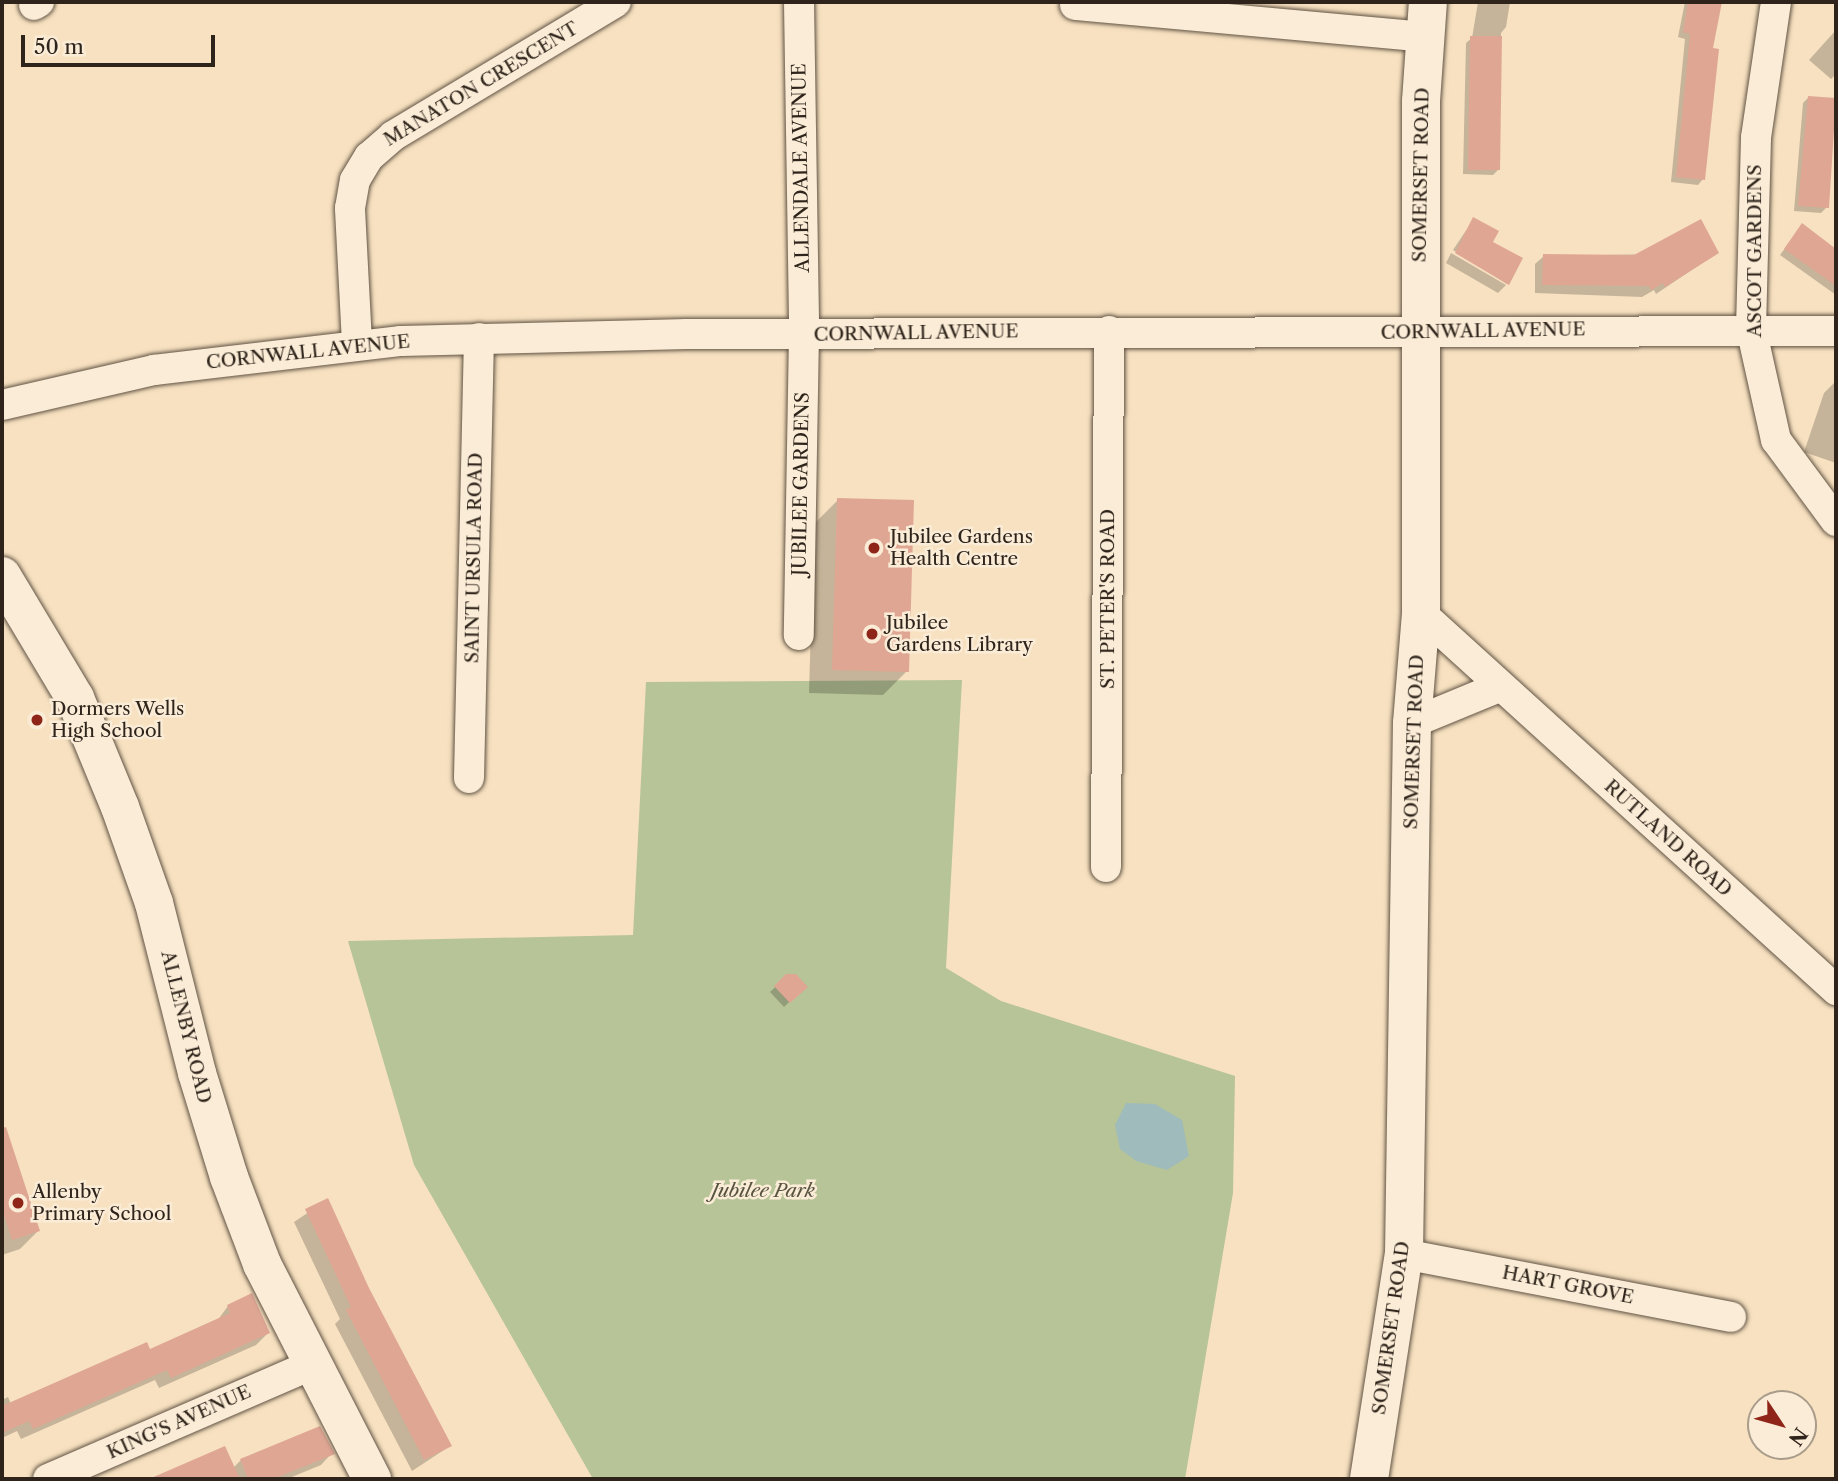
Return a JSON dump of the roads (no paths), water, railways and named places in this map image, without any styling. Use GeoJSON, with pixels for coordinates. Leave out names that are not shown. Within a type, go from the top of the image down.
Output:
{"type":"FeatureCollection","features":[{"type":"Feature","properties":{"kind":"street","name":"MANATON CRESCENT"},"geometry":{"type":"LineString","coordinates":[[357,343],[350,208],[355,180],[369,157],[393,136],[616,2]]}},
{"type":"Feature","properties":{"kind":"street","name":"ALLENDALE AVENUE"},"geometry":{"type":"LineString","coordinates":[[799,2],[804,334]]}},
{"type":"Feature","properties":{"kind":"street","name":"ASCOT GARDENS"},"geometry":{"type":"LineString","coordinates":[[1776,2],[1756,138],[1751,328],[1776,440],[1836,521]]}},
{"type":"Feature","properties":{"kind":"street"},"geometry":{"type":"LineString","coordinates":[[1075,5],[1426,20]]}},
{"type":"Feature","properties":{"kind":"street","name":"SOMERSET ROAD"},"geometry":{"type":"LineString","coordinates":[[1369,1479],[1404,1254],[1412,723],[1421,613],[1426,20]]}},
{"type":"Feature","properties":{"kind":"street","name":"CORNWALL AVENUE"},"geometry":{"type":"LineString","coordinates":[[2,405],[154,370],[357,343],[479,338],[1109,331],[1422,334],[1751,328],[1836,331]]}},
{"type":"Feature","properties":{"kind":"street","name":"ST. PETER'S ROAD"},"geometry":{"type":"LineString","coordinates":[[1106,867],[1109,331]]}},
{"type":"Feature","properties":{"kind":"street","name":"JUBILEE GARDENS"},"geometry":{"type":"LineString","coordinates":[[799,635],[804,334]]}},
{"type":"Feature","properties":{"kind":"street","name":"SAINT URSULA ROAD"},"geometry":{"type":"LineString","coordinates":[[469,778],[479,338]]}},
{"type":"Feature","properties":{"kind":"street","name":"ALLENBY ROAD"},"geometry":{"type":"LineString","coordinates":[[2,576],[75,698],[120,807],[155,903],[195,1066],[229,1177],[262,1264],[372,1479]]}},
{"type":"Feature","properties":{"kind":"street","name":"RUTLAND ROAD"},"geometry":{"type":"LineString","coordinates":[[1421,613],[1499,687],[1836,990]]}},
{"type":"Feature","properties":{"kind":"street"},"geometry":{"type":"LineString","coordinates":[[1412,723],[1499,687]]}},
{"type":"Feature","properties":{"kind":"street","name":"HART GROVE"},"geometry":{"type":"LineString","coordinates":[[1404,1254],[1731,1317]]}},
{"type":"Feature","properties":{"kind":"street","name":"KING'S AVENUE"},"geometry":{"type":"LineString","coordinates":[[48,1479],[311,1364]]}},
{"type":"Feature","properties":{"kind":"water"},"geometry":{"type":"Polygon","coordinates":[[[1126,1103],[1155,1104],[1182,1120],[1189,1156],[1167,1170],[1136,1161],[1120,1149],[1115,1125],[1126,1103]]]}},
{"type":"Feature","properties":{"kind":"place","name":"Jubilee Gardens Health Centre"},"geometry":{"type":"Point","coordinates":[874,548]}},
{"type":"Feature","properties":{"kind":"place","name":"Jubilee Gardens Library"},"geometry":{"type":"Point","coordinates":[872,634]}},
{"type":"Feature","properties":{"kind":"place","name":"Dormers Wells High School"},"geometry":{"type":"Point","coordinates":[37,720]}},
{"type":"Feature","properties":{"kind":"place","name":"Allenby Primary School"},"geometry":{"type":"Point","coordinates":[18,1203]}},
{"type":"Feature","properties":{"kind":"park label","name":"Jubilee Park"},"geometry":{"type":"Point","coordinates":[763,1191]}}]}
